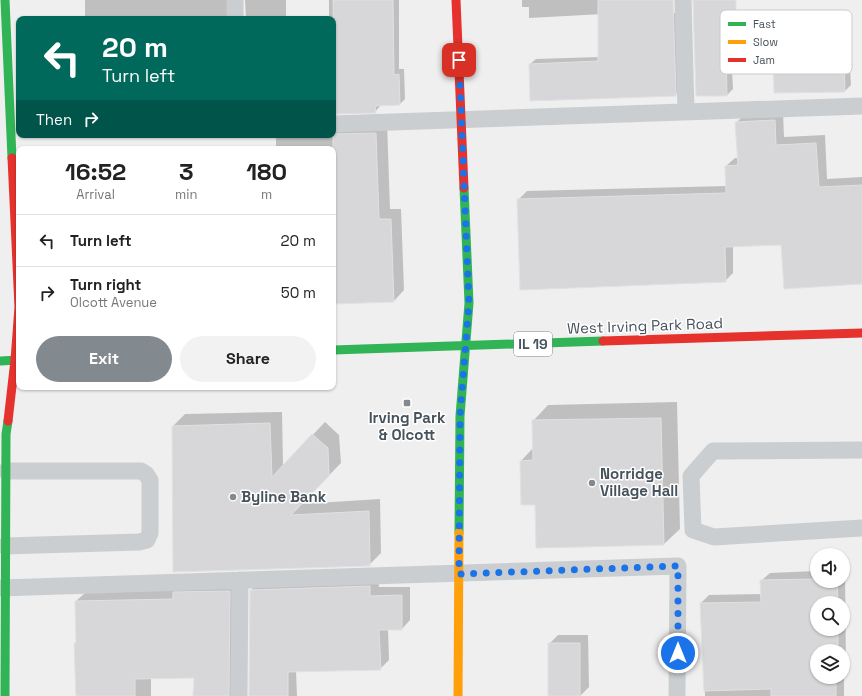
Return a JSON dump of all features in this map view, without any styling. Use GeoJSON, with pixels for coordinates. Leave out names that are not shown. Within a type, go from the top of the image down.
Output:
{"type":"FeatureCollection","features":[{"type":"Feature","properties":{"kind":"street"},"geometry":{"type":"LineString","coordinates":[[5,0],[16,249]]}},
{"type":"Feature","properties":{"kind":"street"},"geometry":{"type":"LineString","coordinates":[[456,0],[469,303],[464,346],[460,416],[458,696]]}},
{"type":"Feature","properties":{"kind":"street","name":"West Irving Park Road"},"geometry":{"type":"LineString","coordinates":[[336,350],[862,333]]}},
{"type":"Feature","properties":{"kind":"street"},"geometry":{"type":"LineString","coordinates":[[0,361],[16,360]]}},
{"type":"Feature","properties":{"kind":"street"},"geometry":{"type":"LineString","coordinates":[[4,696],[3,588],[6,546],[6,434],[16,367]]}},
{"type":"Feature","properties":{"kind":"lane"},"geometry":{"type":"LineString","coordinates":[[235,0],[235,16]]}},
{"type":"Feature","properties":{"kind":"lane"},"geometry":{"type":"LineString","coordinates":[[683,0],[686,111]]}},
{"type":"Feature","properties":{"kind":"lane"},"geometry":{"type":"LineString","coordinates":[[336,124],[862,106]]}},
{"type":"Feature","properties":{"kind":"lane"},"geometry":{"type":"LineString","coordinates":[[862,450],[713,451],[691,476],[693,530],[714,536],[862,528]]}},
{"type":"Feature","properties":{"kind":"lane"},"geometry":{"type":"LineString","coordinates":[[6,471],[141,471],[146,474],[150,480],[150,533],[147,540],[139,542],[6,546]]}},
{"type":"Feature","properties":{"kind":"lane"},"geometry":{"type":"LineString","coordinates":[[3,588],[678,566],[677,696]]}},
{"type":"Feature","properties":{"kind":"lane"},"geometry":{"type":"LineString","coordinates":[[239,696],[240,580]]}},
{"type":"Feature","properties":{"kind":"building"},"geometry":{"type":"Polygon","coordinates":[[[333,0],[393,0],[394,75],[399,74],[400,105],[375,106],[376,113],[336,114],[336,16],[333,16],[333,0]]]}},
{"type":"Feature","properties":{"kind":"building"},"geometry":{"type":"Polygon","coordinates":[[[598,0],[673,0],[676,96],[530,101],[529,64],[598,61],[598,0]]]}},
{"type":"Feature","properties":{"kind":"building"},"geometry":{"type":"Polygon","coordinates":[[[693,0],[736,0],[736,10],[720,10],[720,74],[726,74],[727,96],[696,96],[693,0]]]}},
{"type":"Feature","properties":{"kind":"building"},"geometry":{"type":"Polygon","coordinates":[[[774,74],[844,74],[845,92],[774,93],[774,74]]]}},
{"type":"Feature","properties":{"kind":"building"},"geometry":{"type":"Polygon","coordinates":[[[775,120],[776,145],[816,143],[819,187],[862,185],[862,284],[784,289],[781,245],[725,247],[726,282],[520,290],[517,199],[726,193],[725,166],[738,165],[735,122],[775,120]]]}},
{"type":"Feature","properties":{"kind":"building"},"geometry":{"type":"Polygon","coordinates":[[[376,133],[379,219],[391,219],[394,302],[336,304],[336,146],[333,146],[333,138],[336,138],[336,134],[376,133]]]}},
{"type":"Feature","properties":{"kind":"building","name":"Norridge Village Hall"},"geometry":{"type":"Polygon","coordinates":[[[661,418],[664,545],[536,548],[535,505],[521,505],[520,461],[533,460],[532,420],[661,418]]]}},
{"type":"Feature","properties":{"kind":"building","name":"Byline Bank"},"geometry":{"type":"Polygon","coordinates":[[[270,423],[272,477],[312,434],[328,448],[329,476],[291,515],[369,511],[370,566],[173,572],[172,426],[270,423]]]}},
{"type":"Feature","properties":{"kind":"building"},"geometry":{"type":"Polygon","coordinates":[[[810,579],[810,588],[837,588],[838,596],[810,596],[810,636],[838,636],[838,644],[810,644],[810,684],[836,684],[836,696],[771,696],[771,689],[704,691],[700,603],[761,602],[760,580],[810,579]]]}},
{"type":"Feature","properties":{"kind":"building"},"geometry":{"type":"Polygon","coordinates":[[[370,586],[370,596],[402,595],[402,630],[379,630],[381,670],[288,672],[288,696],[249,696],[250,590],[370,586]]]}},
{"type":"Feature","properties":{"kind":"building"},"geometry":{"type":"Polygon","coordinates":[[[230,591],[229,696],[193,696],[194,678],[135,679],[135,696],[76,696],[74,643],[76,643],[75,601],[173,599],[173,592],[230,591]]]}},
{"type":"Feature","properties":{"kind":"building"},"geometry":{"type":"Polygon","coordinates":[[[548,643],[580,643],[580,696],[548,696],[548,643]]]}},
{"type":"Feature","properties":{"kind":"traffic: fast"},"geometry":{"type":"LineString","coordinates":[[5,0],[12,158]]}},
{"type":"Feature","properties":{"kind":"traffic: fast"},"geometry":{"type":"LineString","coordinates":[[459,533],[460,416],[469,303],[464,188]]}},
{"type":"Feature","properties":{"kind":"traffic: fast"},"geometry":{"type":"LineString","coordinates":[[336,350],[603,341]]}},
{"type":"Feature","properties":{"kind":"traffic: fast"},"geometry":{"type":"LineString","coordinates":[[0,361],[16,360]]}},
{"type":"Feature","properties":{"kind":"traffic: fast"},"geometry":{"type":"LineString","coordinates":[[5,696],[6,434],[8,421]]}},
{"type":"Feature","properties":{"kind":"traffic: slow"},"geometry":{"type":"LineString","coordinates":[[458,696],[459,533]]}},
{"type":"Feature","properties":{"kind":"traffic: jam"},"geometry":{"type":"LineString","coordinates":[[456,0],[464,188]]}},
{"type":"Feature","properties":{"kind":"traffic: jam"},"geometry":{"type":"LineString","coordinates":[[12,158],[16,243]]}},
{"type":"Feature","properties":{"kind":"traffic: jam"},"geometry":{"type":"LineString","coordinates":[[603,341],[862,333]]}},
{"type":"Feature","properties":{"kind":"traffic: jam"},"geometry":{"type":"LineString","coordinates":[[8,421],[16,347]]}},
{"type":"Feature","properties":{"kind":"place","name":"Irving Park & Olcott"},"geometry":{"type":"Point","coordinates":[407,403]}},
{"type":"Feature","properties":{"kind":"place","name":"Norridge Village Hall"},"geometry":{"type":"Point","coordinates":[592,483]}},
{"type":"Feature","properties":{"kind":"place","name":"Byline Bank"},"geometry":{"type":"Point","coordinates":[233,497]}},
{"type":"Feature","properties":{"kind":"route"},"geometry":{"type":"LineString","coordinates":[[459,60],[469,303],[464,346],[460,416],[459,574],[678,566],[678,653]]}}]}
